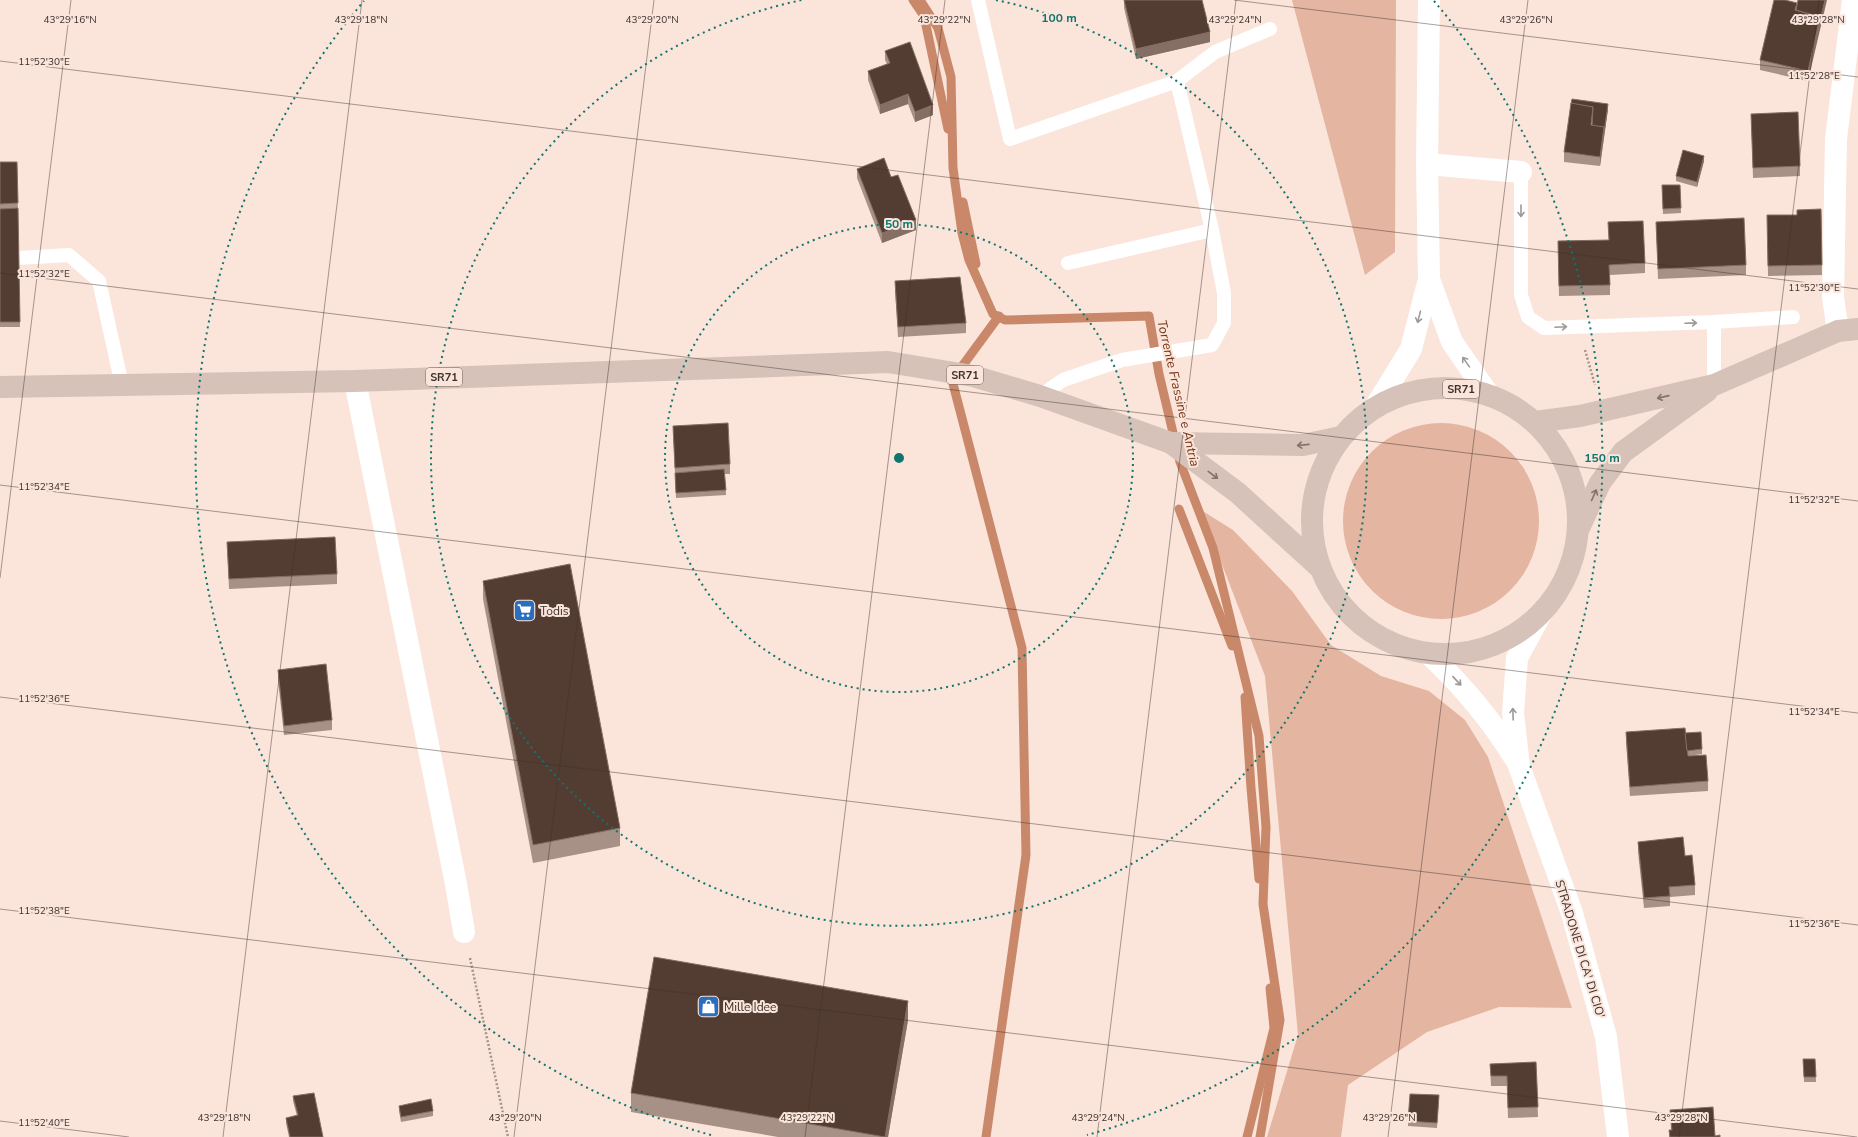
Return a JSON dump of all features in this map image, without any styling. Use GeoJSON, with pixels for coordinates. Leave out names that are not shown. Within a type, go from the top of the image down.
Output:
{"type":"FeatureCollection","features":[{"type":"Feature","properties":{"kind":"main road","name":"SR71"},"geometry":{"type":"LineString","coordinates":[[1535,422],[1580,416],[1714,385],[1848,330]]}},
{"type":"Feature","properties":{"kind":"main road","name":"SR71"},"geometry":{"type":"LineString","coordinates":[[0,387],[355,381],[888,362],[973,376],[1040,396],[1171,443],[1238,493],[1319,567]]}},
{"type":"Feature","properties":{"kind":"main road","name":"SR71"},"geometry":{"type":"LineString","coordinates":[[1578,531],[1575,491],[1560,453],[1535,422],[1513,406],[1488,394],[1450,387],[1412,391],[1376,406],[1357,420],[1341,437],[1319,476],[1311,522],[1319,567],[1336,599],[1362,626],[1393,644],[1429,654],[1470,652],[1509,638],[1542,612],[1567,574],[1578,531],[1600,483],[1623,452],[1714,385]]}},
{"type":"Feature","properties":{"kind":"main road","name":"SR71"},"geometry":{"type":"LineString","coordinates":[[1171,443],[1303,446],[1341,437]]}},
{"type":"Feature","properties":{"kind":"street"},"geometry":{"type":"LineString","coordinates":[[1376,406],[1411,349],[1428,279],[1427,164],[1429,0]]}},
{"type":"Feature","properties":{"kind":"street"},"geometry":{"type":"LineString","coordinates":[[1848,330],[1833,298],[1836,139],[1853,0]]}},
{"type":"Feature","properties":{"kind":"street"},"geometry":{"type":"LineString","coordinates":[[1427,164],[1521,172]]}},
{"type":"Feature","properties":{"kind":"street"},"geometry":{"type":"LineString","coordinates":[[1428,279],[1452,342],[1488,394]]}},
{"type":"Feature","properties":{"kind":"street"},"geometry":{"type":"LineString","coordinates":[[355,381],[456,884],[464,932]]}},
{"type":"Feature","properties":{"kind":"street"},"geometry":{"type":"LineString","coordinates":[[1519,766],[1513,713],[1517,658],[1542,612]]}},
{"type":"Feature","properties":{"kind":"street"},"geometry":{"type":"LineString","coordinates":[[1429,654],[1456,680],[1492,724],[1519,766]]}},
{"type":"Feature","properties":{"kind":"street","name":"STRADONE DI CA' DI CIO'"},"geometry":{"type":"LineString","coordinates":[[1519,766],[1572,913],[1606,1037],[1618,1137]]}},
{"type":"Feature","properties":{"kind":"lane"},"geometry":{"type":"LineString","coordinates":[[978,0],[1010,139],[1176,81],[1215,52],[1270,29]]}},
{"type":"Feature","properties":{"kind":"lane"},"geometry":{"type":"LineString","coordinates":[[1040,396],[1063,380],[1122,360],[1212,345],[1224,323],[1224,301],[1212,230],[1176,81]]}},
{"type":"Feature","properties":{"kind":"lane"},"geometry":{"type":"LineString","coordinates":[[1521,172],[1521,295],[1528,317],[1544,328],[1714,322],[1793,317]]}},
{"type":"Feature","properties":{"kind":"lane"},"geometry":{"type":"LineString","coordinates":[[1068,263],[1212,230]]}},
{"type":"Feature","properties":{"kind":"lane"},"geometry":{"type":"LineString","coordinates":[[0,259],[69,254],[99,281],[122,385]]}},
{"type":"Feature","properties":{"kind":"lane"},"geometry":{"type":"LineString","coordinates":[[1714,322],[1714,385]]}},
{"type":"Feature","properties":{"kind":"path"},"geometry":{"type":"LineString","coordinates":[[1584,344],[1596,391]]}},
{"type":"Feature","properties":{"kind":"path"},"geometry":{"type":"LineString","coordinates":[[464,932],[508,1137]]}},
{"type":"Feature","properties":{"kind":"shaded area"},"geometry":{"type":"Polygon","coordinates":[[[1292,0],[1396,0],[1395,252],[1365,275],[1292,0]]]}},
{"type":"Feature","properties":{"kind":"shaded area"},"geometry":{"type":"Polygon","coordinates":[[[1451,423],[1460,424],[1479,430],[1496,439],[1511,451],[1523,466],[1532,483],[1538,502],[1538,540],[1532,559],[1523,576],[1511,591],[1496,603],[1479,612],[1460,618],[1431,619],[1422,618],[1403,612],[1386,603],[1371,591],[1359,576],[1350,559],[1344,540],[1343,511],[1344,502],[1350,483],[1359,466],[1371,451],[1386,439],[1403,430],[1422,424],[1451,423]]]}},
{"type":"Feature","properties":{"kind":"shaded area"},"geometry":{"type":"Polygon","coordinates":[[[1201,510],[1233,530],[1292,591],[1331,645],[1381,676],[1429,691],[1465,720],[1488,757],[1572,1008],[1499,1007],[1427,1032],[1348,1085],[1341,1137],[1267,1137],[1298,1035],[1265,676],[1201,510]]]}},
{"type":"Feature","properties":{"kind":"building"},"geometry":{"type":"Polygon","coordinates":[[[1124,0],[1202,0],[1210,32],[1136,49],[1124,0]]]}},
{"type":"Feature","properties":{"kind":"building"},"geometry":{"type":"Polygon","coordinates":[[[1774,0],[1785,0],[1797,3],[1795,10],[1820,17],[1808,71],[1760,60],[1774,0]]]}},
{"type":"Feature","properties":{"kind":"building"},"geometry":{"type":"Polygon","coordinates":[[[1798,0],[1825,0],[1820,21],[1820,17],[1796,10],[1798,0]]]}},
{"type":"Feature","properties":{"kind":"building"},"geometry":{"type":"Polygon","coordinates":[[[910,42],[933,105],[915,112],[908,94],[880,105],[868,71],[890,63],[885,51],[910,42]]]}},
{"type":"Feature","properties":{"kind":"building"},"geometry":{"type":"Polygon","coordinates":[[[1572,99],[1608,104],[1604,132],[1604,127],[1592,126],[1593,107],[1571,104],[1572,99]]]}},
{"type":"Feature","properties":{"kind":"building"},"geometry":{"type":"Polygon","coordinates":[[[1571,103],[1593,107],[1591,125],[1604,127],[1600,157],[1564,152],[1571,103]]]}},
{"type":"Feature","properties":{"kind":"building"},"geometry":{"type":"Polygon","coordinates":[[[1798,112],[1800,166],[1753,168],[1751,114],[1798,112]]]}},
{"type":"Feature","properties":{"kind":"building"},"geometry":{"type":"Polygon","coordinates":[[[1683,150],[1704,156],[1697,182],[1676,176],[1683,150]]]}},
{"type":"Feature","properties":{"kind":"building"},"geometry":{"type":"Polygon","coordinates":[[[884,158],[891,177],[898,175],[916,220],[882,233],[857,169],[884,158]]]}},
{"type":"Feature","properties":{"kind":"building"},"geometry":{"type":"Polygon","coordinates":[[[0,162],[17,162],[18,203],[0,204],[0,162]]]}},
{"type":"Feature","properties":{"kind":"building"},"geometry":{"type":"Polygon","coordinates":[[[1662,185],[1680,185],[1681,208],[1663,209],[1662,185]]]}},
{"type":"Feature","properties":{"kind":"building"},"geometry":{"type":"Polygon","coordinates":[[[18,208],[20,322],[0,322],[0,209],[18,208]]]}},
{"type":"Feature","properties":{"kind":"building"},"geometry":{"type":"Polygon","coordinates":[[[1821,209],[1822,265],[1768,266],[1767,215],[1797,215],[1797,210],[1821,209]]]}},
{"type":"Feature","properties":{"kind":"building"},"geometry":{"type":"Polygon","coordinates":[[[1744,218],[1746,265],[1658,269],[1656,222],[1744,218]]]}},
{"type":"Feature","properties":{"kind":"building"},"geometry":{"type":"Polygon","coordinates":[[[1643,221],[1645,263],[1609,265],[1610,285],[1559,286],[1558,241],[1609,240],[1608,222],[1643,221]]]}},
{"type":"Feature","properties":{"kind":"building"},"geometry":{"type":"Polygon","coordinates":[[[960,277],[966,323],[898,327],[895,281],[960,277]]]}},
{"type":"Feature","properties":{"kind":"building"},"geometry":{"type":"Polygon","coordinates":[[[728,423],[730,464],[675,468],[673,426],[728,423]]]}},
{"type":"Feature","properties":{"kind":"building"},"geometry":{"type":"Polygon","coordinates":[[[724,469],[726,490],[676,493],[675,473],[724,469]]]}},
{"type":"Feature","properties":{"kind":"building"},"geometry":{"type":"Polygon","coordinates":[[[335,537],[337,574],[229,579],[227,542],[335,537]]]}},
{"type":"Feature","properties":{"kind":"building"},"geometry":{"type":"Polygon","coordinates":[[[570,564],[620,828],[533,845],[483,581],[570,564]]]}},
{"type":"Feature","properties":{"kind":"building"},"geometry":{"type":"Polygon","coordinates":[[[326,664],[332,720],[284,726],[278,670],[326,664]]]}},
{"type":"Feature","properties":{"kind":"building"},"geometry":{"type":"Polygon","coordinates":[[[1685,728],[1688,756],[1706,755],[1708,781],[1630,787],[1626,732],[1685,728]]]}},
{"type":"Feature","properties":{"kind":"building"},"geometry":{"type":"Polygon","coordinates":[[[1701,732],[1702,749],[1687,751],[1685,733],[1701,732]]]}},
{"type":"Feature","properties":{"kind":"building"},"geometry":{"type":"Polygon","coordinates":[[[1683,837],[1685,856],[1692,855],[1695,885],[1669,887],[1670,896],[1644,898],[1638,842],[1683,837]]]}},
{"type":"Feature","properties":{"kind":"building"},"geometry":{"type":"Polygon","coordinates":[[[654,957],[908,1001],[885,1137],[631,1093],[654,957]]]}},
{"type":"Feature","properties":{"kind":"building"},"geometry":{"type":"Polygon","coordinates":[[[1803,1059],[1815,1059],[1816,1077],[1804,1077],[1803,1059]]]}},
{"type":"Feature","properties":{"kind":"building"},"geometry":{"type":"Polygon","coordinates":[[[1536,1062],[1538,1107],[1508,1108],[1507,1076],[1491,1076],[1490,1064],[1536,1062]]]}},
{"type":"Feature","properties":{"kind":"building"},"geometry":{"type":"Polygon","coordinates":[[[314,1093],[323,1137],[290,1137],[286,1118],[298,1115],[293,1096],[314,1093]]]}},
{"type":"Feature","properties":{"kind":"building"},"geometry":{"type":"Polygon","coordinates":[[[1410,1094],[1439,1095],[1437,1123],[1408,1121],[1410,1094]]]}},
{"type":"Feature","properties":{"kind":"building"},"geometry":{"type":"Polygon","coordinates":[[[431,1099],[433,1111],[401,1117],[399,1106],[431,1099]]]}},
{"type":"Feature","properties":{"kind":"building"},"geometry":{"type":"Polygon","coordinates":[[[1713,1107],[1715,1136],[1720,1135],[1720,1137],[1670,1137],[1669,1130],[1672,1130],[1670,1110],[1713,1107]]]}},
{"type":"Feature","properties":{"kind":"waterway"},"geometry":{"type":"LineString","coordinates":[[913,0],[924,16],[948,129]]}},
{"type":"Feature","properties":{"kind":"waterway","name":"Torrente Frassine e Antria"},"geometry":{"type":"LineString","coordinates":[[920,0],[938,28],[951,77],[953,168],[962,233],[969,260],[993,314],[1005,320],[1149,316],[1159,374],[1180,462],[1213,548],[1259,736],[1266,827],[1263,904],[1280,1020],[1260,1137]]}},
{"type":"Feature","properties":{"kind":"waterway"},"geometry":{"type":"LineString","coordinates":[[963,202],[976,264]]}},
{"type":"Feature","properties":{"kind":"waterway"},"geometry":{"type":"LineString","coordinates":[[986,1137],[1026,855],[1022,648],[952,380],[999,316]]}},
{"type":"Feature","properties":{"kind":"waterway"},"geometry":{"type":"LineString","coordinates":[[1179,509],[1232,646]]}},
{"type":"Feature","properties":{"kind":"waterway"},"geometry":{"type":"LineString","coordinates":[[1245,697],[1259,879]]}},
{"type":"Feature","properties":{"kind":"waterway"},"geometry":{"type":"LineString","coordinates":[[1247,1137],[1274,1028],[1270,988]]}},
{"type":"Feature","properties":{"kind":"place","name":"Todis"},"geometry":{"type":"Point","coordinates":[524,611]}},
{"type":"Feature","properties":{"kind":"place","name":"Mille Idee"},"geometry":{"type":"Point","coordinates":[708,1007]}}]}
